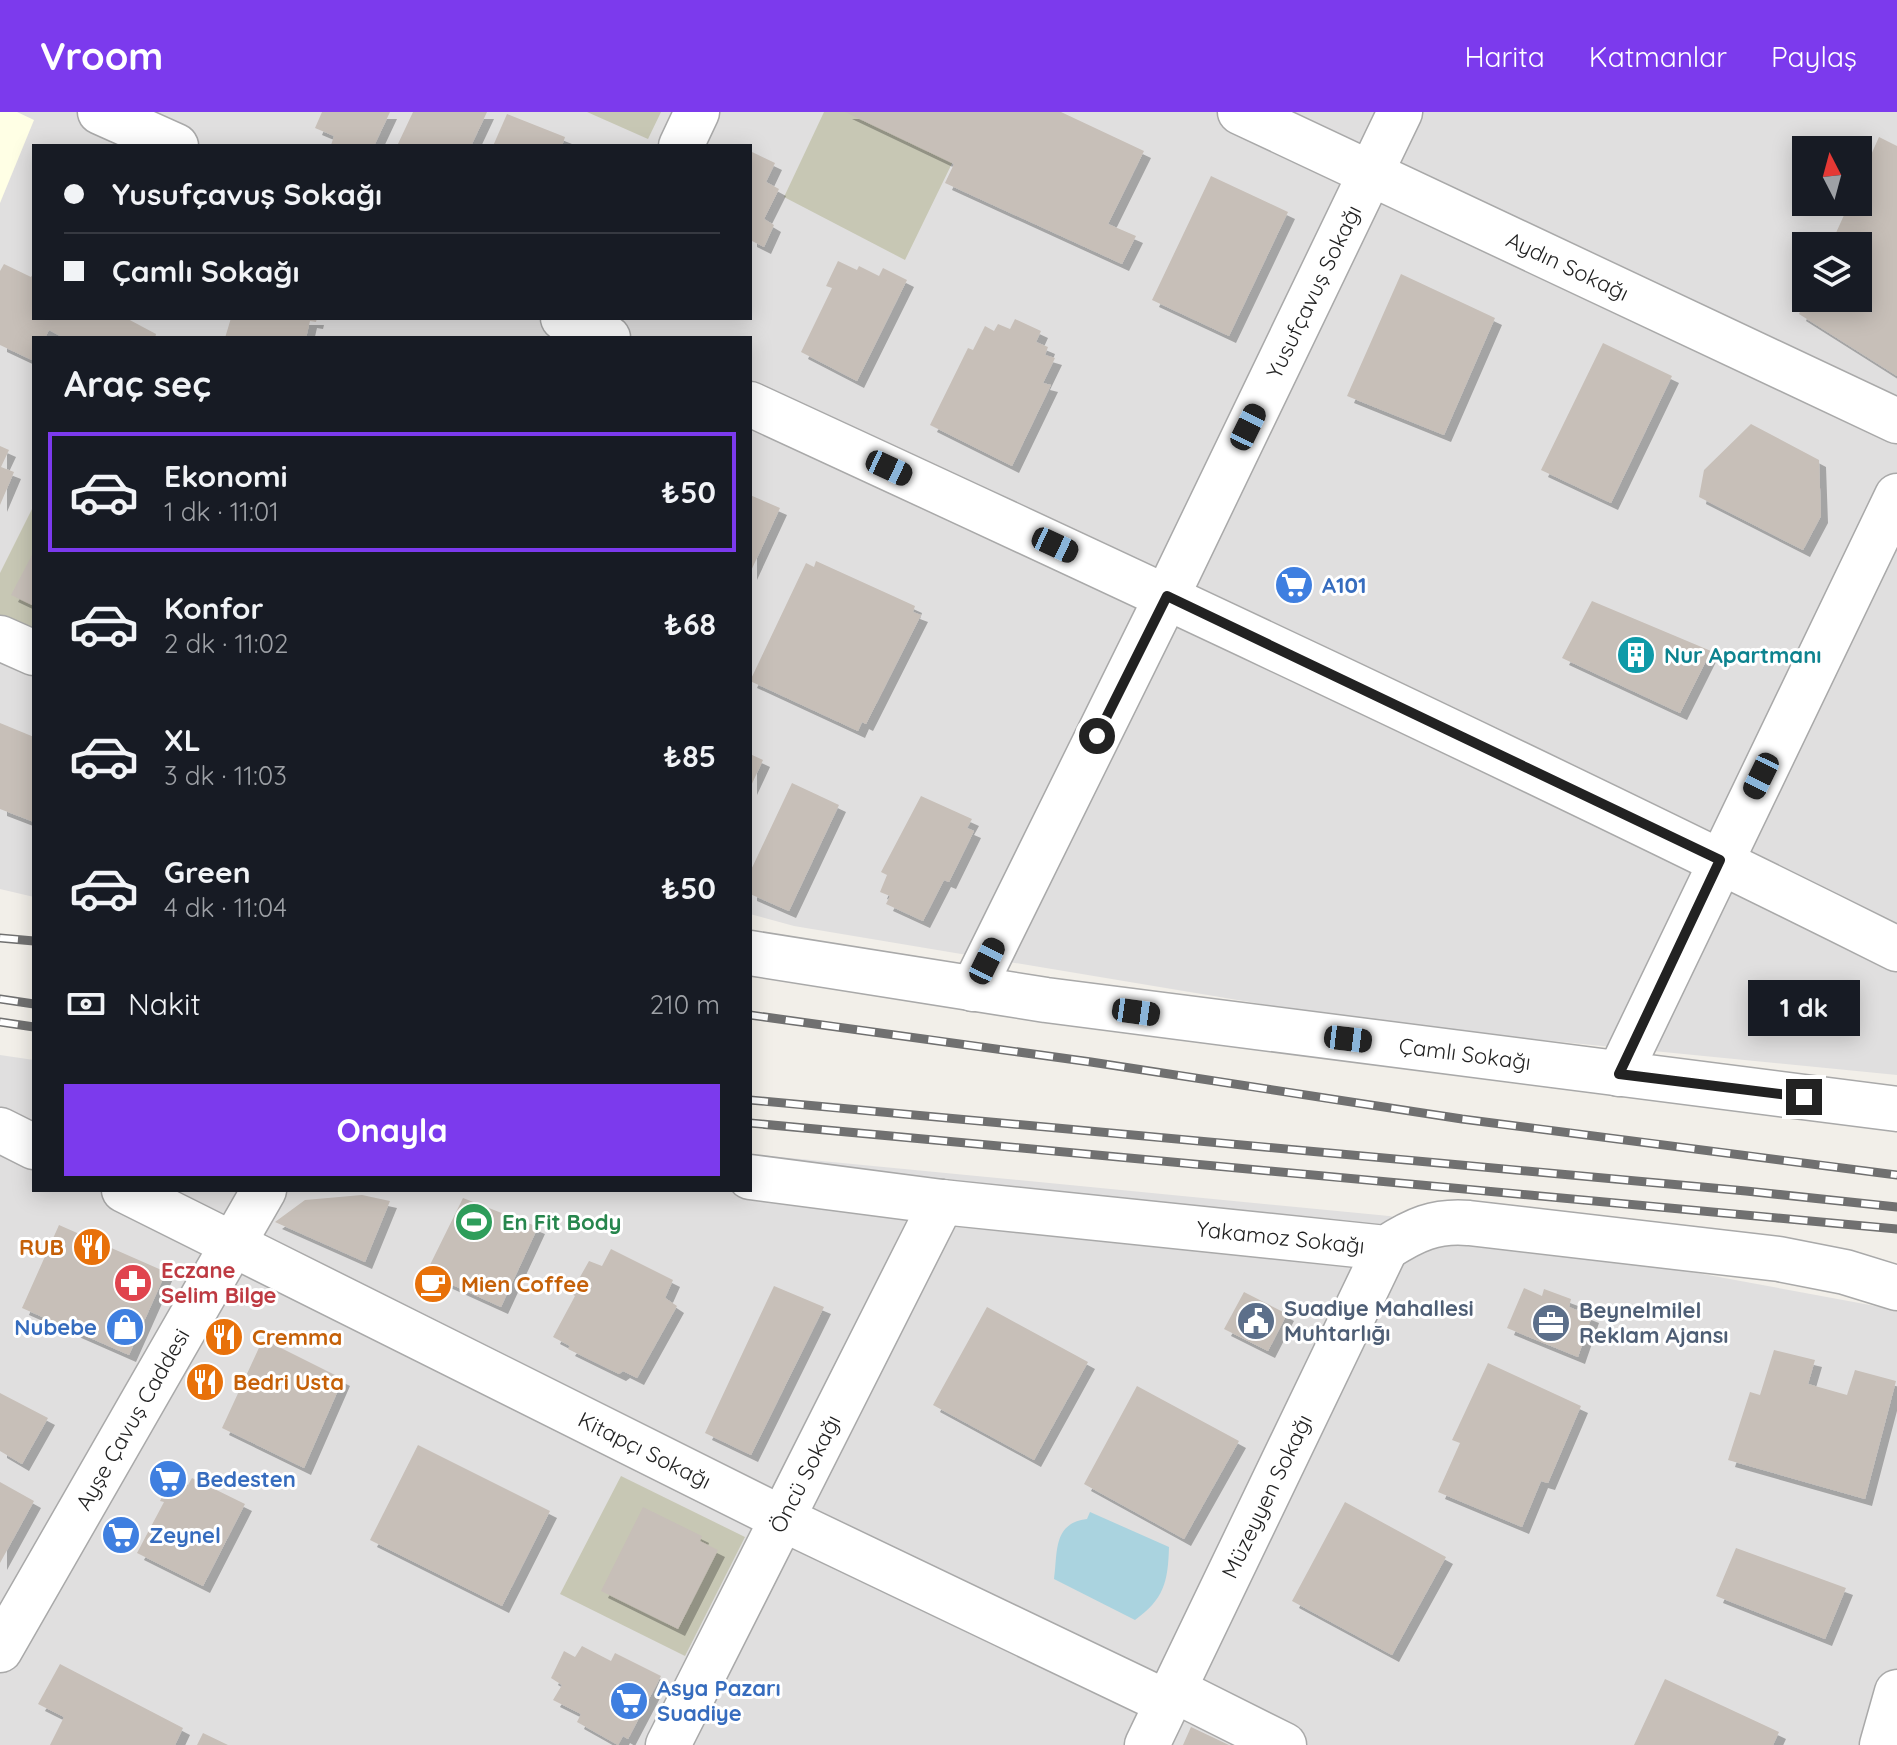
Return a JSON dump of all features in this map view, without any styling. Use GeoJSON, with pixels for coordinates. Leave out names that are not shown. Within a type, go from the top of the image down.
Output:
{"type":"FeatureCollection","features":[{"type":"Feature","properties":{"kind":"street"},"geometry":{"type":"LineString","coordinates":[[100,112],[172,144]]}},
{"type":"Feature","properties":{"kind":"street"},"geometry":{"type":"LineString","coordinates":[[682,144],[697,112]]}},
{"type":"Feature","properties":{"kind":"street","name":"Aydın Sokağı"},"geometry":{"type":"LineString","coordinates":[[1240,112],[1897,421]]}},
{"type":"Feature","properties":{"kind":"street","name":"Yusufçavuş Sokağı"},"geometry":{"type":"LineString","coordinates":[[973,989],[1400,112]]}},
{"type":"Feature","properties":{"kind":"street"},"geometry":{"type":"LineString","coordinates":[[752,405],[1167,596],[1720,860],[1897,949]]}},
{"type":"Feature","properties":{"kind":"street"},"geometry":{"type":"LineString","coordinates":[[1619,1074],[1897,496]]}},
{"type":"Feature","properties":{"kind":"street"},"geometry":{"type":"LineString","coordinates":[[0,638],[32,652]]}},
{"type":"Feature","properties":{"kind":"street","name":"Çamlı Sokağı"},"geometry":{"type":"LineString","coordinates":[[752,953],[973,989],[1897,1109]]}},
{"type":"Feature","properties":{"kind":"street"},"geometry":{"type":"LineString","coordinates":[[0,1130],[32,1146]]}},
{"type":"Feature","properties":{"kind":"street","name":"Yakamoz Sokağı"},"geometry":{"type":"LineString","coordinates":[[752,1177],[942,1202],[1386,1248],[1422,1227],[1442,1222],[1462,1222],[1779,1259],[1845,1272],[1897,1288]]}},
{"type":"Feature","properties":{"kind":"street","name":"Kitapçı Sokağı"},"geometry":{"type":"LineString","coordinates":[[128,1192],[783,1519],[1284,1745]]}},
{"type":"Feature","properties":{"kind":"street","name":"Ayşe Çavuş Caddesi"},"geometry":{"type":"LineString","coordinates":[[1,1648],[263,1192]]}},
{"type":"Feature","properties":{"kind":"street","name":"Öncü Sokağı"},"geometry":{"type":"LineString","coordinates":[[668,1745],[942,1202]]}},
{"type":"Feature","properties":{"kind":"street","name":"Müzeyyen Sokağı"},"geometry":{"type":"LineString","coordinates":[[1147,1745],[1386,1248]]}},
{"type":"Feature","properties":{"kind":"street"},"geometry":{"type":"LineString","coordinates":[[1882,1745],[1897,1692]]}},
{"type":"Feature","properties":{"kind":"shaded area"},"geometry":{"type":"Polygon","coordinates":[[[0,112],[1897,112],[1897,1075],[1381,1024],[794,926],[752,915],[752,336],[32,336],[32,897],[0,889],[0,112]]]}},
{"type":"Feature","properties":{"kind":"shaded area"},"geometry":{"type":"Polygon","coordinates":[[[0,112],[17,112],[34,120],[0,203],[0,112]]]}},
{"type":"Feature","properties":{"kind":"shaded area"},"geometry":{"type":"Polygon","coordinates":[[[587,112],[661,112],[648,139],[587,112]]]}},
{"type":"Feature","properties":{"kind":"shaded area"},"geometry":{"type":"Polygon","coordinates":[[[824,112],[977,112],[905,260],[784,197],[824,112]]]}},
{"type":"Feature","properties":{"kind":"shaded area"},"geometry":{"type":"Polygon","coordinates":[[[32,509],[32,641],[0,626],[0,573],[32,509]]]}},
{"type":"Feature","properties":{"kind":"shaded area"},"geometry":{"type":"Polygon","coordinates":[[[0,1055],[32,1060],[32,1192],[752,1192],[752,1154],[1389,1216],[1897,1310],[1897,1745],[0,1745],[0,1055]]]}},
{"type":"Feature","properties":{"kind":"shaded area"},"geometry":{"type":"Polygon","coordinates":[[[621,1476],[745,1537],[685,1656],[560,1594],[621,1476]]]}},
{"type":"Feature","properties":{"kind":"water"},"geometry":{"type":"Polygon","coordinates":[[[1090,1512],[1169,1547],[1162,1589],[1152,1605],[1135,1620],[1054,1579],[1062,1533],[1076,1522],[1087,1519],[1090,1512]]]}},
{"type":"Feature","properties":{"kind":"building"},"geometry":{"type":"Polygon","coordinates":[[[322,112],[390,112],[375,144],[331,144],[334,136],[315,128],[322,112]]]}},
{"type":"Feature","properties":{"kind":"building"},"geometry":{"type":"Polygon","coordinates":[[[413,112],[487,112],[472,144],[398,144],[413,112]]]}},
{"type":"Feature","properties":{"kind":"building"},"geometry":{"type":"Polygon","coordinates":[[[845,112],[1061,112],[1144,151],[1108,224],[1136,236],[1122,264],[945,183],[954,164],[845,112]]]}},
{"type":"Feature","properties":{"kind":"building"},"geometry":{"type":"Polygon","coordinates":[[[507,114],[565,137],[563,144],[494,144],[507,114]]]}},
{"type":"Feature","properties":{"kind":"building"},"geometry":{"type":"Polygon","coordinates":[[[1879,137],[1897,146],[1897,376],[1799,314],[1872,312],[1872,232],[1836,232],[1844,216],[1872,216],[1872,153],[1879,137]]]}},
{"type":"Feature","properties":{"kind":"building"},"geometry":{"type":"Polygon","coordinates":[[[752,152],[775,163],[766,182],[779,189],[764,219],[774,225],[764,247],[752,241],[752,152]]]}},
{"type":"Feature","properties":{"kind":"building"},"geometry":{"type":"Polygon","coordinates":[[[1211,176],[1288,212],[1229,336],[1152,300],[1211,176]]]}},
{"type":"Feature","properties":{"kind":"building"},"geometry":{"type":"Polygon","coordinates":[[[838,261],[857,270],[859,266],[879,276],[883,268],[907,280],[857,381],[801,352],[832,288],[826,286],[838,261]]]}},
{"type":"Feature","properties":{"kind":"building"},"geometry":{"type":"Polygon","coordinates":[[[4,264],[32,275],[32,320],[130,320],[156,336],[60,336],[49,330],[46,336],[32,336],[32,360],[0,345],[0,271],[4,264]]]}},
{"type":"Feature","properties":{"kind":"building"},"geometry":{"type":"Polygon","coordinates":[[[1401,274],[1495,318],[1444,435],[1347,396],[1401,274]]]}},
{"type":"Feature","properties":{"kind":"building"},"geometry":{"type":"Polygon","coordinates":[[[1015,319],[1041,331],[1036,342],[1048,347],[1045,355],[1055,358],[1043,383],[1051,385],[1012,466],[930,425],[968,348],[973,350],[985,326],[994,331],[998,324],[1010,329],[1015,319]]]}},
{"type":"Feature","properties":{"kind":"building"},"geometry":{"type":"Polygon","coordinates":[[[230,320],[316,320],[310,321],[306,336],[226,336],[230,320]]]}},
{"type":"Feature","properties":{"kind":"building"},"geometry":{"type":"Polygon","coordinates":[[[1603,343],[1672,376],[1611,503],[1541,470],[1603,343]]]}},
{"type":"Feature","properties":{"kind":"building"},"geometry":{"type":"Polygon","coordinates":[[[1751,424],[1819,460],[1821,516],[1803,550],[1699,497],[1704,470],[1751,424]]]}},
{"type":"Feature","properties":{"kind":"building"},"geometry":{"type":"Polygon","coordinates":[[[0,446],[9,450],[1,467],[14,472],[0,505],[0,446]]]}},
{"type":"Feature","properties":{"kind":"building"},"geometry":{"type":"Polygon","coordinates":[[[752,496],[780,508],[752,569],[752,496]]]}},
{"type":"Feature","properties":{"kind":"building"},"geometry":{"type":"Polygon","coordinates":[[[32,555],[32,605],[11,595],[32,555]]]}},
{"type":"Feature","properties":{"kind":"building"},"geometry":{"type":"Polygon","coordinates":[[[816,561],[915,606],[913,612],[921,615],[866,724],[862,722],[858,731],[752,682],[806,563],[814,567],[816,561]]]}},
{"type":"Feature","properties":{"kind":"building","name":"Nur Apartmanı"},"geometry":{"type":"Polygon","coordinates":[[[1592,601],[1711,651],[1680,713],[1562,658],[1592,601]]]}},
{"type":"Feature","properties":{"kind":"building"},"geometry":{"type":"Polygon","coordinates":[[[0,723],[32,736],[32,821],[0,809],[0,723]]]}},
{"type":"Feature","properties":{"kind":"building"},"geometry":{"type":"Polygon","coordinates":[[[752,755],[763,760],[752,784],[752,755]]]}},
{"type":"Feature","properties":{"kind":"building"},"geometry":{"type":"Polygon","coordinates":[[[792,783],[839,805],[789,911],[752,895],[752,868],[792,783]]]}},
{"type":"Feature","properties":{"kind":"building"},"geometry":{"type":"Polygon","coordinates":[[[921,796],[972,819],[967,828],[974,831],[949,882],[944,880],[923,921],[886,904],[890,896],[880,892],[887,875],[881,872],[921,796]]]}},
{"type":"Feature","properties":{"kind":"building"},"geometry":{"type":"Polygon","coordinates":[[[362,1195],[390,1201],[365,1262],[275,1222],[305,1200],[362,1195]]]}},
{"type":"Feature","properties":{"kind":"building"},"geometry":{"type":"Polygon","coordinates":[[[463,1198],[538,1227],[501,1307],[426,1273],[463,1198]]]}},
{"type":"Feature","properties":{"kind":"building"},"geometry":{"type":"Polygon","coordinates":[[[59,1225],[166,1272],[129,1355],[22,1308],[59,1225]]]}},
{"type":"Feature","properties":{"kind":"building"},"geometry":{"type":"Polygon","coordinates":[[[611,1249],[673,1280],[665,1298],[677,1306],[637,1378],[623,1371],[619,1374],[568,1349],[570,1346],[553,1337],[575,1296],[571,1293],[589,1261],[602,1266],[611,1249]]]}},
{"type":"Feature","properties":{"kind":"building"},"geometry":{"type":"Polygon","coordinates":[[[774,1286],[824,1307],[751,1455],[705,1433],[774,1286]]]}},
{"type":"Feature","properties":{"kind":"building"},"geometry":{"type":"Polygon","coordinates":[[[1524,1288],[1542,1296],[1544,1289],[1571,1299],[1569,1307],[1592,1316],[1578,1357],[1507,1328],[1524,1288]]]}},
{"type":"Feature","properties":{"kind":"building","name":"Suadiye Mahallesi Muhtarlığı"},"geometry":{"type":"Polygon","coordinates":[[[1244,1292],[1287,1314],[1268,1351],[1224,1329],[1244,1292]]]}},
{"type":"Feature","properties":{"kind":"building"},"geometry":{"type":"Polygon","coordinates":[[[987,1307],[1088,1362],[1034,1460],[933,1405],[987,1307]]]}},
{"type":"Feature","properties":{"kind":"building"},"geometry":{"type":"Polygon","coordinates":[[[263,1339],[343,1379],[304,1468],[222,1428],[263,1339]]]}},
{"type":"Feature","properties":{"kind":"building"},"geometry":{"type":"Polygon","coordinates":[[[1774,1350],[1815,1360],[1808,1384],[1847,1395],[1855,1370],[1896,1381],[1865,1499],[1728,1460],[1750,1392],[1760,1395],[1774,1350]]]}},
{"type":"Feature","properties":{"kind":"building"},"geometry":{"type":"Polygon","coordinates":[[[1488,1363],[1581,1406],[1548,1483],[1541,1481],[1522,1527],[1438,1492],[1460,1443],[1452,1440],[1488,1363]]]}},
{"type":"Feature","properties":{"kind":"building"},"geometry":{"type":"Polygon","coordinates":[[[1137,1386],[1239,1441],[1184,1539],[1084,1484],[1137,1386]]]}},
{"type":"Feature","properties":{"kind":"building"},"geometry":{"type":"Polygon","coordinates":[[[0,1393],[48,1418],[22,1464],[0,1451],[0,1393]]]}},
{"type":"Feature","properties":{"kind":"building"},"geometry":{"type":"Polygon","coordinates":[[[418,1445],[550,1511],[502,1606],[370,1540],[418,1445]]]}},
{"type":"Feature","properties":{"kind":"building"},"geometry":{"type":"Polygon","coordinates":[[[172,1478],[188,1485],[192,1478],[245,1504],[203,1586],[137,1553],[164,1502],[160,1501],[172,1478]]]}},
{"type":"Feature","properties":{"kind":"building"},"geometry":{"type":"Polygon","coordinates":[[[0,1482],[34,1501],[0,1563],[0,1482]]]}},
{"type":"Feature","properties":{"kind":"building"},"geometry":{"type":"Polygon","coordinates":[[[1345,1502],[1446,1557],[1392,1655],[1292,1601],[1345,1502]]]}},
{"type":"Feature","properties":{"kind":"building"},"geometry":{"type":"Polygon","coordinates":[[[643,1507],[702,1536],[700,1541],[718,1550],[678,1629],[601,1591],[643,1507]]]}},
{"type":"Feature","properties":{"kind":"building"},"geometry":{"type":"Polygon","coordinates":[[[1736,1548],[1846,1588],[1825,1639],[1716,1596],[1736,1548]]]}},
{"type":"Feature","properties":{"kind":"building"},"geometry":{"type":"Polygon","coordinates":[[[582,1646],[611,1661],[615,1653],[661,1676],[628,1739],[623,1736],[618,1745],[577,1722],[581,1714],[553,1700],[562,1685],[551,1678],[564,1651],[575,1657],[582,1646]]]}},
{"type":"Feature","properties":{"kind":"building"},"geometry":{"type":"Polygon","coordinates":[[[60,1664],[183,1728],[175,1745],[50,1745],[64,1717],[38,1704],[60,1664]]]}},
{"type":"Feature","properties":{"kind":"building"},"geometry":{"type":"Polygon","coordinates":[[[1665,1679],[1779,1732],[1773,1745],[1634,1745],[1665,1679]]]}},
{"type":"Feature","properties":{"kind":"building"},"geometry":{"type":"Polygon","coordinates":[[[1191,1727],[1229,1745],[1183,1745],[1191,1727]]]}},
{"type":"Feature","properties":{"kind":"building"},"geometry":{"type":"Polygon","coordinates":[[[203,1733],[228,1745],[197,1745],[203,1733]]]}},
{"type":"Feature","properties":{"kind":"railway"},"geometry":{"type":"LineString","coordinates":[[0,938],[32,941]]}},
{"type":"Feature","properties":{"kind":"railway"},"geometry":{"type":"LineString","coordinates":[[0,999],[32,1004]]}},
{"type":"Feature","properties":{"kind":"railway"},"geometry":{"type":"LineString","coordinates":[[752,1015],[1091,1062],[1462,1119],[1897,1175]]}},
{"type":"Feature","properties":{"kind":"railway"},"geometry":{"type":"LineString","coordinates":[[0,1022],[32,1027]]}},
{"type":"Feature","properties":{"kind":"railway"},"geometry":{"type":"LineString","coordinates":[[752,1100],[1897,1207]]}},
{"type":"Feature","properties":{"kind":"railway"},"geometry":{"type":"LineString","coordinates":[[752,1123],[1897,1229]]}},
{"type":"Feature","properties":{"kind":"place","name":"A101"},"geometry":{"type":"Point","coordinates":[1294,585]}},
{"type":"Feature","properties":{"kind":"place","name":"Nur Apartmanı"},"geometry":{"type":"Point","coordinates":[1636,655]}},
{"type":"Feature","properties":{"kind":"place","name":"En Fit Body"},"geometry":{"type":"Point","coordinates":[474,1222]}},
{"type":"Feature","properties":{"kind":"place","name":"RUB"},"geometry":{"type":"Point","coordinates":[92,1247]}},
{"type":"Feature","properties":{"kind":"place","name":"Eczane Selim Bilge"},"geometry":{"type":"Point","coordinates":[133,1283]}},
{"type":"Feature","properties":{"kind":"place","name":"Mien Coffee"},"geometry":{"type":"Point","coordinates":[433,1284]}},
{"type":"Feature","properties":{"kind":"place","name":"Suadiye Mahallesi Muhtarlığı"},"geometry":{"type":"Point","coordinates":[1256,1321]}},
{"type":"Feature","properties":{"kind":"place","name":"Beynelmilel Reklam Ajansı"},"geometry":{"type":"Point","coordinates":[1551,1323]}},
{"type":"Feature","properties":{"kind":"place","name":"Nubebe"},"geometry":{"type":"Point","coordinates":[125,1327]}},
{"type":"Feature","properties":{"kind":"place","name":"Cremma"},"geometry":{"type":"Point","coordinates":[224,1337]}},
{"type":"Feature","properties":{"kind":"place","name":"Bedri Usta"},"geometry":{"type":"Point","coordinates":[205,1382]}},
{"type":"Feature","properties":{"kind":"place","name":"Bedesten"},"geometry":{"type":"Point","coordinates":[168,1479]}},
{"type":"Feature","properties":{"kind":"place","name":"Zeynel"},"geometry":{"type":"Point","coordinates":[121,1535]}},
{"type":"Feature","properties":{"kind":"place","name":"Asya Pazarı Suadiye"},"geometry":{"type":"Point","coordinates":[629,1701]}},
{"type":"Feature","properties":{"kind":"route"},"geometry":{"type":"LineString","coordinates":[[1097,736],[1167,596],[1720,860],[1619,1074],[1804,1097]]}}]}
